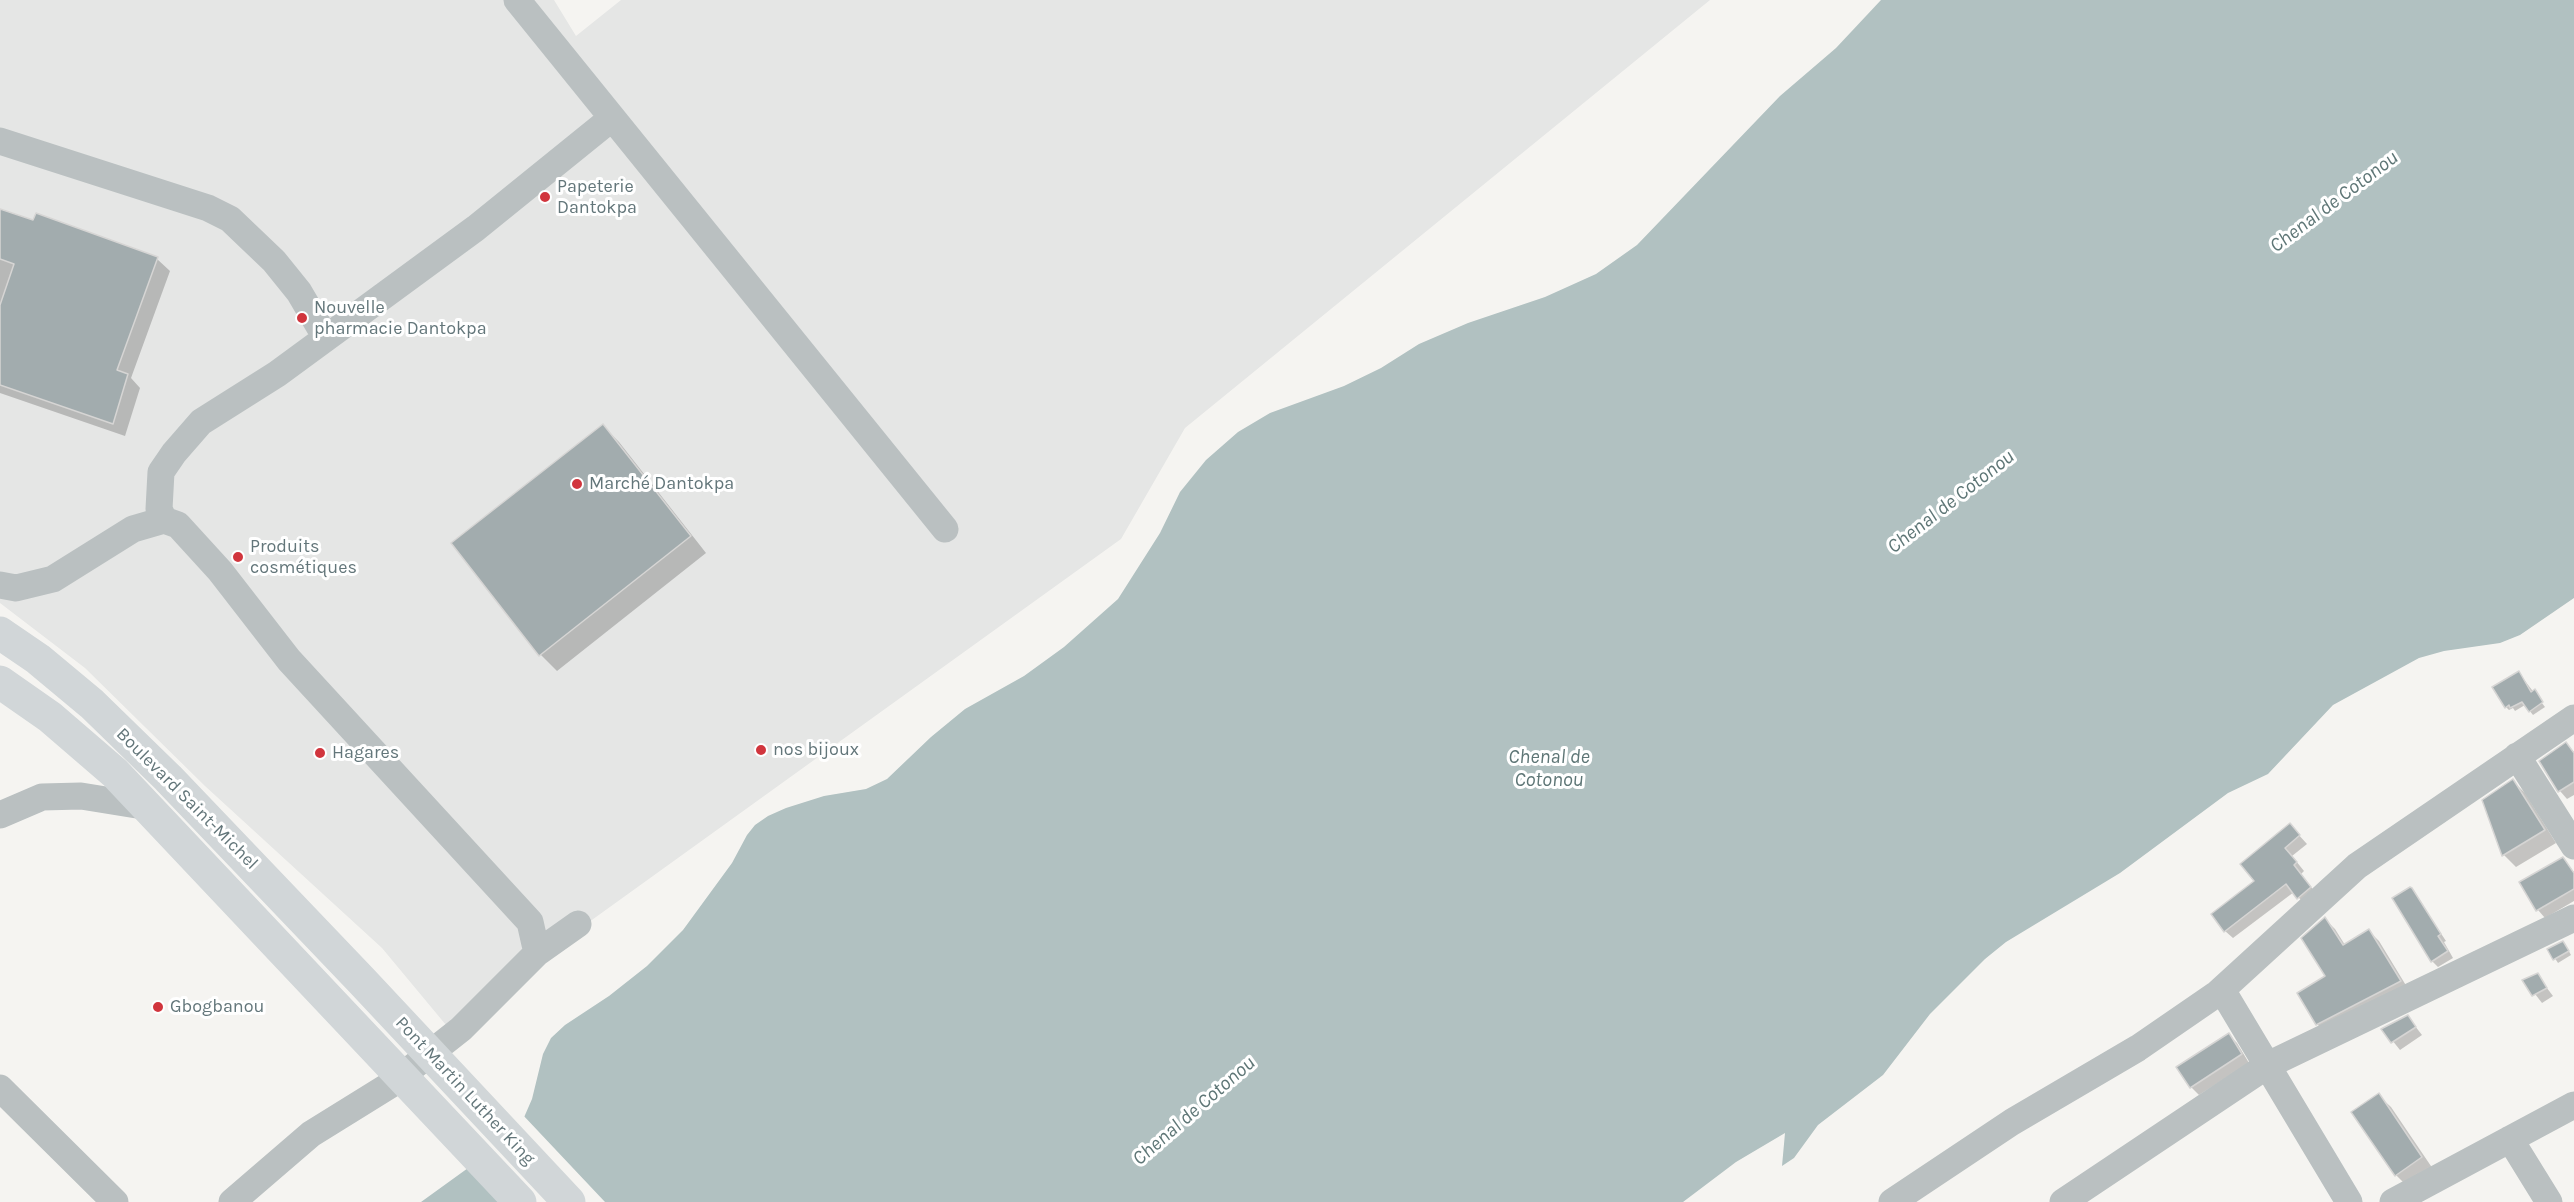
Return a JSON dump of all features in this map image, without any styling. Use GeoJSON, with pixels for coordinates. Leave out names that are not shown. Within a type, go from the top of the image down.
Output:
{"type":"FeatureCollection","features":[{"type":"Feature","properties":{"kind":"main road","name":"Boulevard Saint-Michel"},"geometry":{"type":"LineString","coordinates":[[0,633],[38,660],[92,704],[168,778],[362,980]]}},
{"type":"Feature","properties":{"kind":"main road","name":"Boulevard Saint-Michel"},"geometry":{"type":"LineString","coordinates":[[0,682],[50,717],[114,773],[149,807],[335,1005]]}},
{"type":"Feature","properties":{"kind":"main road","name":"Pont Martin Luther King"},"geometry":{"type":"LineString","coordinates":[[362,980],[569,1202]]}},
{"type":"Feature","properties":{"kind":"main road","name":"Pont Martin Luther King"},"geometry":{"type":"LineString","coordinates":[[335,1005],[520,1202]]}},
{"type":"Feature","properties":{"kind":"street"},"geometry":{"type":"LineString","coordinates":[[517,0],[945,529]]}},
{"type":"Feature","properties":{"kind":"street"},"geometry":{"type":"LineString","coordinates":[[164,520],[159,509],[161,472],[201,422],[248,394],[476,228],[612,118]]}},
{"type":"Feature","properties":{"kind":"street"},"geometry":{"type":"LineString","coordinates":[[0,141],[208,208],[230,219],[274,261],[299,292],[326,338]]}},
{"type":"Feature","properties":{"kind":"street"},"geometry":{"type":"LineString","coordinates":[[0,585],[16,588],[54,579],[133,529],[164,520],[178,525],[220,572],[289,660],[530,922],[537,953]]}},
{"type":"Feature","properties":{"kind":"street"},"geometry":{"type":"LineString","coordinates":[[1892,1202],[2012,1122],[2138,1048],[2222,990],[2357,866],[2574,718]]}},
{"type":"Feature","properties":{"kind":"street"},"geometry":{"type":"LineString","coordinates":[[2517,756],[2574,846]]}},
{"type":"Feature","properties":{"kind":"street"},"geometry":{"type":"LineString","coordinates":[[0,815],[42,796],[81,796],[149,807]]}},
{"type":"Feature","properties":{"kind":"street"},"geometry":{"type":"LineString","coordinates":[[2063,1202],[2268,1065],[2574,918]]}},
{"type":"Feature","properties":{"kind":"street"},"geometry":{"type":"LineString","coordinates":[[232,1202],[311,1134],[390,1085],[461,1029],[537,953],[578,924]]}},
{"type":"Feature","properties":{"kind":"street"},"geometry":{"type":"LineString","coordinates":[[2222,990],[2349,1202]]}},
{"type":"Feature","properties":{"kind":"street"},"geometry":{"type":"LineString","coordinates":[[0,1088],[116,1202]]}},
{"type":"Feature","properties":{"kind":"street"},"geometry":{"type":"LineString","coordinates":[[2393,1202],[2574,1105]]}},
{"type":"Feature","properties":{"kind":"street"},"geometry":{"type":"LineString","coordinates":[[2510,1139],[2549,1202]]}},
{"type":"Feature","properties":{"kind":"shaded area","name":"Marché Dantokpa"},"geometry":{"type":"Polygon","coordinates":[[[0,0],[554,0],[576,36],[621,0],[1710,0],[1185,428],[1121,539],[446,1025],[382,948],[205,786],[85,668],[0,603],[0,0]]]}},
{"type":"Feature","properties":{"kind":"water","name":"Chenal de Cotonou"},"geometry":{"type":"Polygon","coordinates":[[[1881,0],[2574,0],[2574,598],[2520,635],[2500,643],[2444,651],[2419,658],[2333,705],[2268,774],[2228,793],[2120,873],[2006,942],[1985,959],[1930,1014],[1883,1075],[1818,1125],[1794,1158],[1782,1166],[1785,1133],[1736,1162],[1683,1202],[421,1202],[493,1150],[522,1122],[532,1099],[543,1054],[551,1038],[565,1025],[609,996],[647,966],[683,930],[732,863],[755,825],[786,808],[824,796],[866,789],[887,779],[931,737],[965,709],[1024,676],[1064,647],[1118,599],[1160,533],[1180,492],[1206,460],[1238,432],[1270,413],[1344,386],[1381,368],[1419,344],[1468,323],[1545,297],[1596,274],[1637,245],[1780,96],[1836,48],[1881,0]]]}},
{"type":"Feature","properties":{"kind":"pier"},"geometry":{"type":"Polygon","coordinates":[[[522,1114],[605,1202],[502,1202],[491,1148],[520,1120],[522,1114]]]}},
{"type":"Feature","properties":{"kind":"building"},"geometry":{"type":"Polygon","coordinates":[[[0,209],[33,220],[36,213],[158,257],[117,370],[128,374],[113,424],[0,385],[0,305],[14,264],[0,259],[0,209]]]}},
{"type":"Feature","properties":{"kind":"building"},"geometry":{"type":"Polygon","coordinates":[[[603,424],[691,536],[539,656],[451,543],[603,424]]]}},
{"type":"Feature","properties":{"kind":"building"},"geometry":{"type":"Polygon","coordinates":[[[2519,671],[2531,692],[2535,689],[2543,702],[2529,712],[2522,702],[2505,708],[2492,687],[2519,671]]]}},
{"type":"Feature","properties":{"kind":"building"},"geometry":{"type":"Polygon","coordinates":[[[2566,742],[2574,753],[2574,782],[2558,792],[2539,761],[2566,742]]]}},
{"type":"Feature","properties":{"kind":"building"},"geometry":{"type":"Polygon","coordinates":[[[2513,779],[2545,830],[2502,856],[2482,800],[2513,779]]]}},
{"type":"Feature","properties":{"kind":"building"},"geometry":{"type":"Polygon","coordinates":[[[2290,823],[2300,835],[2285,848],[2297,862],[2294,865],[2311,887],[2297,899],[2286,884],[2224,932],[2211,914],[2254,881],[2240,864],[2290,823]]]}},
{"type":"Feature","properties":{"kind":"building"},"geometry":{"type":"Polygon","coordinates":[[[2563,857],[2574,873],[2574,889],[2536,911],[2519,882],[2563,857]]]}},
{"type":"Feature","properties":{"kind":"building"},"geometry":{"type":"Polygon","coordinates":[[[2410,887],[2441,934],[2438,936],[2448,951],[2431,962],[2392,898],[2410,887]]]}},
{"type":"Feature","properties":{"kind":"building"},"geometry":{"type":"Polygon","coordinates":[[[2325,917],[2343,945],[2369,929],[2401,981],[2316,1025],[2297,993],[2325,976],[2301,938],[2325,917]]]}},
{"type":"Feature","properties":{"kind":"building"},"geometry":{"type":"Polygon","coordinates":[[[2563,941],[2569,951],[2553,960],[2547,949],[2563,941]]]}},
{"type":"Feature","properties":{"kind":"building"},"geometry":{"type":"Polygon","coordinates":[[[2538,973],[2547,988],[2532,996],[2522,980],[2538,973]]]}},
{"type":"Feature","properties":{"kind":"building"},"geometry":{"type":"Polygon","coordinates":[[[2408,1015],[2416,1027],[2391,1043],[2381,1029],[2408,1015]]]}},
{"type":"Feature","properties":{"kind":"building"},"geometry":{"type":"Polygon","coordinates":[[[2229,1033],[2242,1054],[2190,1088],[2176,1067],[2229,1033]]]}},
{"type":"Feature","properties":{"kind":"building"},"geometry":{"type":"Polygon","coordinates":[[[2379,1093],[2422,1157],[2395,1176],[2351,1112],[2379,1093]]]}},
{"type":"Feature","properties":{"kind":"place","name":"Papeterie Dantokpa"},"geometry":{"type":"Point","coordinates":[545,197]}},
{"type":"Feature","properties":{"kind":"place","name":"Nouvelle pharmacie Dantokpa"},"geometry":{"type":"Point","coordinates":[302,318]}},
{"type":"Feature","properties":{"kind":"place","name":"Marché Dantokpa"},"geometry":{"type":"Point","coordinates":[577,484]}},
{"type":"Feature","properties":{"kind":"place","name":"Produits cosmétiques"},"geometry":{"type":"Point","coordinates":[238,557]}},
{"type":"Feature","properties":{"kind":"place","name":"nos bijoux"},"geometry":{"type":"Point","coordinates":[761,750]}},
{"type":"Feature","properties":{"kind":"place","name":"Hagares"},"geometry":{"type":"Point","coordinates":[320,753]}},
{"type":"Feature","properties":{"kind":"place","name":"Gbogbanou"},"geometry":{"type":"Point","coordinates":[158,1007]}}]}
